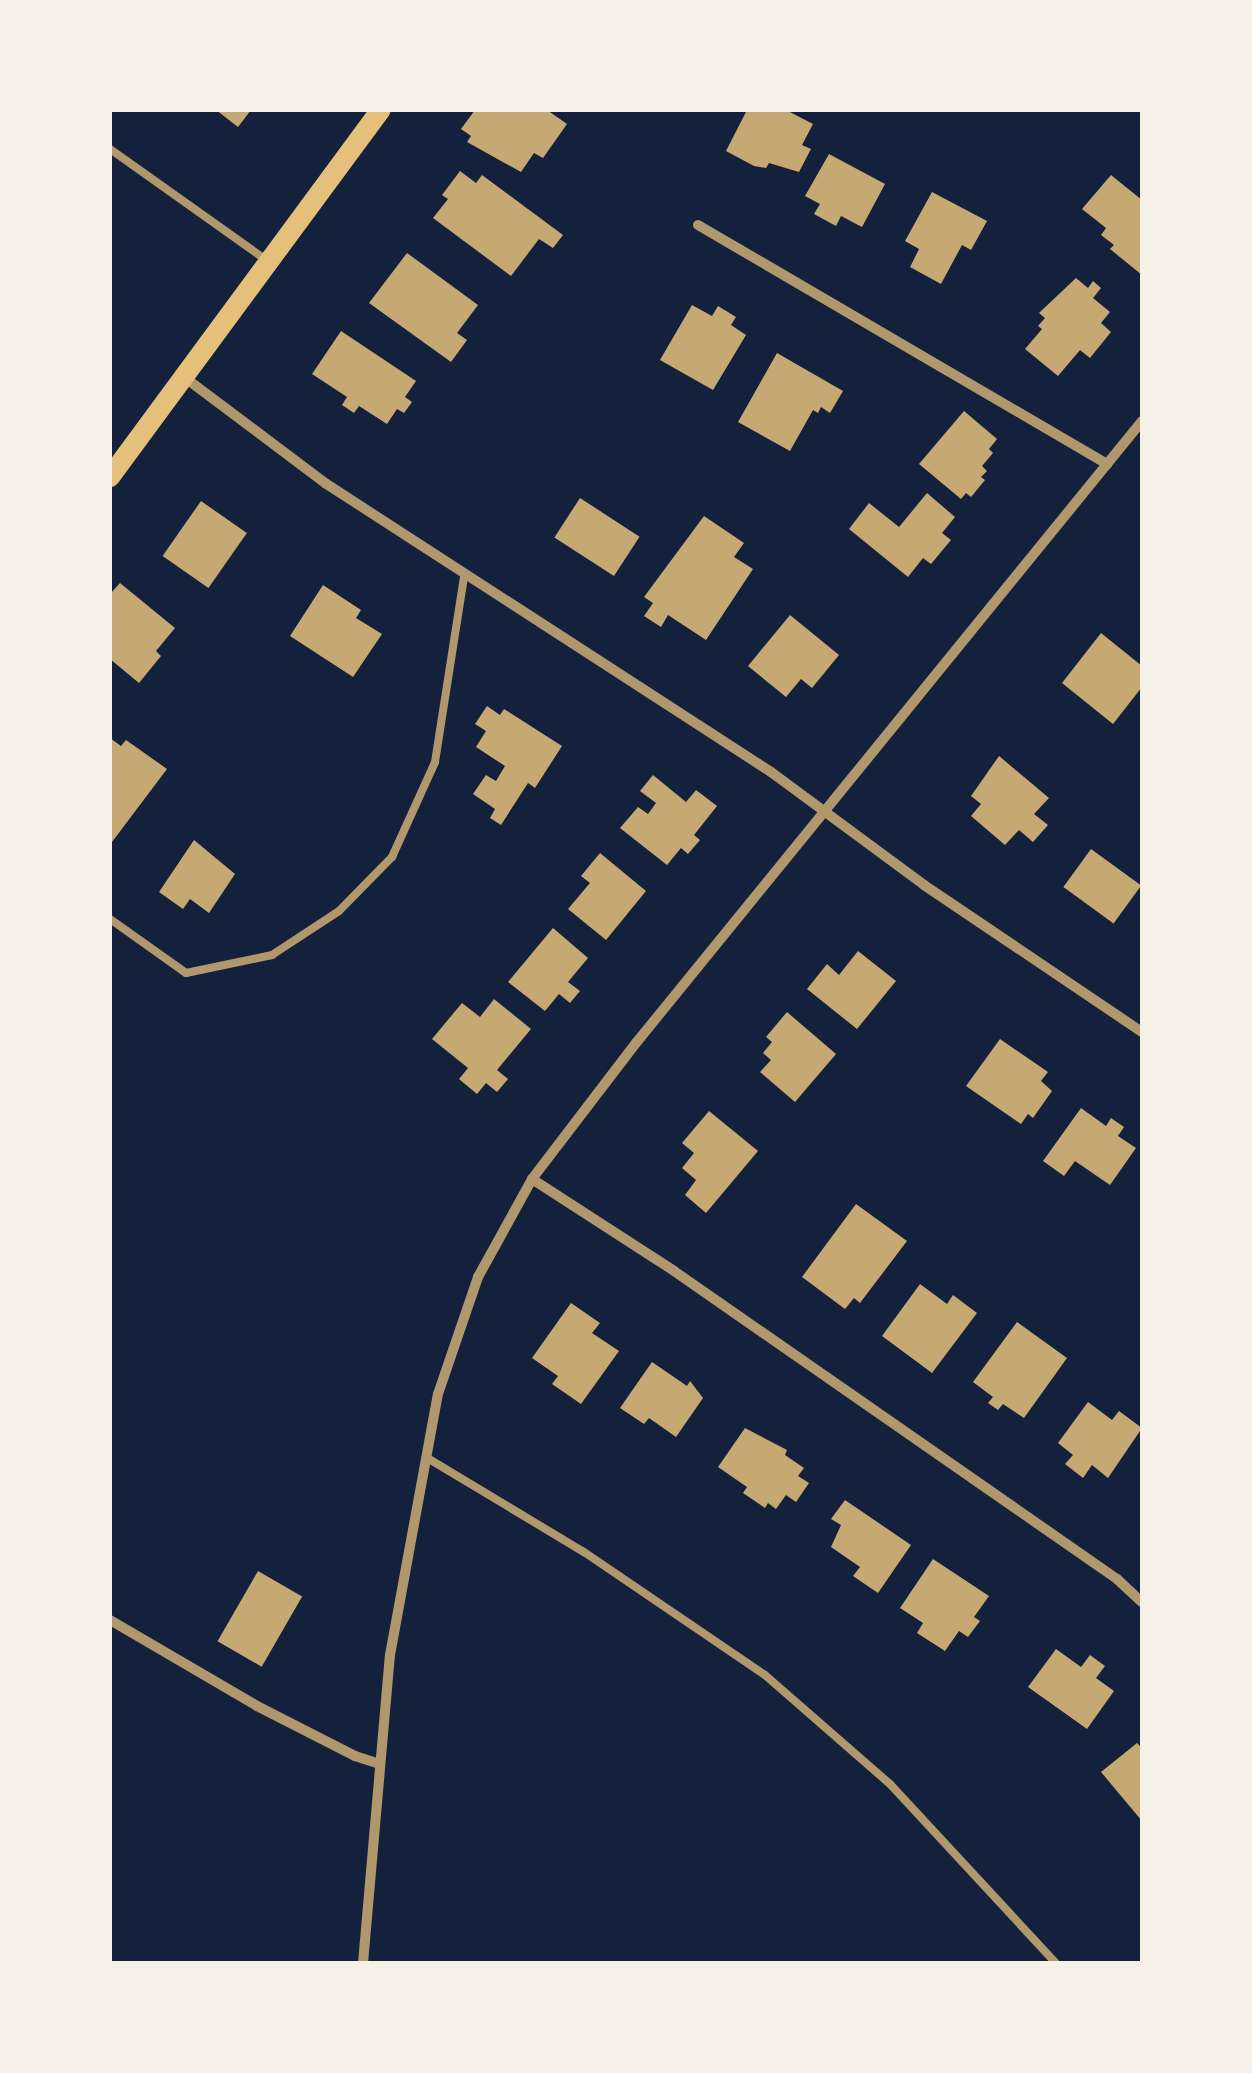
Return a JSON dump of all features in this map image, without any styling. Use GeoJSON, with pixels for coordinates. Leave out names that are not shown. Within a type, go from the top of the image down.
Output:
{"type":"FeatureCollection","features":[{"type":"Feature","properties":{"kind":"main road"},"geometry":{"type":"LineString","coordinates":[[110,477],[381,110]]}},
{"type":"Feature","properties":{"kind":"street"},"geometry":{"type":"LineString","coordinates":[[698,225],[1106,464]]}},
{"type":"Feature","properties":{"kind":"street"},"geometry":{"type":"LineString","coordinates":[[184,377],[325,483],[771,772],[1142,1032]]}},
{"type":"Feature","properties":{"kind":"street"},"geometry":{"type":"LineString","coordinates":[[363,1963],[390,1655],[429,1460],[435,1410],[456,1334],[478,1278],[532,1180],[636,1043],[1142,421]]}},
{"type":"Feature","properties":{"kind":"street"},"geometry":{"type":"LineString","coordinates":[[532,1180],[674,1270],[1117,1579],[1142,1602]]}},
{"type":"Feature","properties":{"kind":"street"},"geometry":{"type":"LineString","coordinates":[[110,1620],[258,1706],[380,1764]]}},
{"type":"Feature","properties":{"kind":"lane"},"geometry":{"type":"LineString","coordinates":[[110,150],[270,263]]}},
{"type":"Feature","properties":{"kind":"lane"},"geometry":{"type":"LineString","coordinates":[[110,919],[186,973],[272,955],[339,911],[392,857],[435,762],[447,662],[464,576]]}},
{"type":"Feature","properties":{"kind":"lane"},"geometry":{"type":"LineString","coordinates":[[429,1460],[584,1552],[765,1675],[890,1784],[1056,1963]]}},
{"type":"Feature","properties":{"kind":"building"},"geometry":{"type":"Polygon","coordinates":[[[216,110],[251,110],[238,127],[216,110]]]}},
{"type":"Feature","properties":{"kind":"building"},"geometry":{"type":"Polygon","coordinates":[[[475,110],[547,110],[567,124],[543,158],[534,153],[521,172],[467,142],[471,136],[461,129],[475,110]]]}},
{"type":"Feature","properties":{"kind":"building"},"geometry":{"type":"Polygon","coordinates":[[[747,110],[786,110],[813,124],[802,145],[811,149],[799,172],[769,163],[766,168],[754,166],[726,151],[747,110]]]}},
{"type":"Feature","properties":{"kind":"building"},"geometry":{"type":"Polygon","coordinates":[[[829,154],[885,184],[862,227],[841,216],[836,226],[814,214],[820,204],[805,196],[829,154]]]}},
{"type":"Feature","properties":{"kind":"building"},"geometry":{"type":"Polygon","coordinates":[[[460,171],[476,183],[482,175],[563,235],[553,248],[539,239],[511,276],[433,218],[448,199],[442,195],[460,171]]]}},
{"type":"Feature","properties":{"kind":"building"},"geometry":{"type":"Polygon","coordinates":[[[1111,175],[1142,200],[1142,275],[1110,249],[1114,245],[1101,235],[1106,228],[1082,209],[1111,175]]]}},
{"type":"Feature","properties":{"kind":"building"},"geometry":{"type":"Polygon","coordinates":[[[932,192],[987,221],[971,250],[962,245],[941,284],[910,267],[919,249],[905,241],[932,192]]]}},
{"type":"Feature","properties":{"kind":"building"},"geometry":{"type":"Polygon","coordinates":[[[407,253],[478,305],[457,333],[467,340],[451,362],[369,303],[407,253]]]}},
{"type":"Feature","properties":{"kind":"building"},"geometry":{"type":"Polygon","coordinates":[[[1076,278],[1088,288],[1093,281],[1101,288],[1093,298],[1110,312],[1101,323],[1111,332],[1090,358],[1080,350],[1058,376],[1025,349],[1042,329],[1038,326],[1045,318],[1039,313],[1076,278]]]}},
{"type":"Feature","properties":{"kind":"building"},"geometry":{"type":"Polygon","coordinates":[[[692,305],[712,316],[718,306],[736,317],[731,325],[746,335],[713,390],[660,360],[692,305]]]}},
{"type":"Feature","properties":{"kind":"building"},"geometry":{"type":"Polygon","coordinates":[[[341,331],[416,381],[405,397],[412,402],[404,413],[397,409],[387,424],[359,406],[354,413],[342,405],[347,397],[312,374],[341,331]]]}},
{"type":"Feature","properties":{"kind":"building"},"geometry":{"type":"Polygon","coordinates":[[[777,353],[843,391],[830,413],[821,407],[818,413],[813,410],[790,451],[738,422],[777,353]]]}},
{"type":"Feature","properties":{"kind":"building"},"geometry":{"type":"Polygon","coordinates":[[[964,411],[997,439],[989,449],[993,453],[982,466],[987,471],[981,477],[985,480],[971,497],[966,493],[961,499],[919,464],[964,411]]]}},
{"type":"Feature","properties":{"kind":"building"},"geometry":{"type":"Polygon","coordinates":[[[927,493],[955,517],[942,533],[951,540],[931,564],[923,558],[908,577],[849,529],[869,503],[899,527],[927,493]]]}},
{"type":"Feature","properties":{"kind":"building"},"geometry":{"type":"Polygon","coordinates":[[[580,498],[640,537],[614,576],[554,537],[580,498]]]}},
{"type":"Feature","properties":{"kind":"building"},"geometry":{"type":"Polygon","coordinates":[[[201,501],[247,533],[208,588],[163,556],[201,501]]]}},
{"type":"Feature","properties":{"kind":"building"},"geometry":{"type":"Polygon","coordinates":[[[704,516],[744,543],[734,557],[753,569],[706,640],[668,615],[661,627],[644,616],[653,603],[644,597],[704,516]]]}},
{"type":"Feature","properties":{"kind":"building"},"geometry":{"type":"Polygon","coordinates":[[[120,583],[175,628],[156,651],[161,656],[139,683],[110,659],[110,594],[120,583]]]}},
{"type":"Feature","properties":{"kind":"building"},"geometry":{"type":"Polygon","coordinates":[[[323,585],[361,610],[356,618],[382,634],[353,677],[290,636],[323,585]]]}},
{"type":"Feature","properties":{"kind":"building"},"geometry":{"type":"Polygon","coordinates":[[[790,615],[839,655],[812,688],[801,679],[786,697],[748,666],[790,615]]]}},
{"type":"Feature","properties":{"kind":"building"},"geometry":{"type":"Polygon","coordinates":[[[1101,633],[1142,666],[1142,687],[1113,724],[1062,683],[1101,633]]]}},
{"type":"Feature","properties":{"kind":"building"},"geometry":{"type":"Polygon","coordinates":[[[487,706],[500,715],[504,709],[562,746],[535,788],[528,783],[501,825],[490,818],[495,809],[473,794],[486,775],[496,781],[505,766],[476,747],[486,731],[475,724],[487,706]]]}},
{"type":"Feature","properties":{"kind":"building"},"geometry":{"type":"Polygon","coordinates":[[[110,738],[121,746],[126,740],[167,769],[112,842],[110,738]]]}},
{"type":"Feature","properties":{"kind":"building"},"geometry":{"type":"Polygon","coordinates":[[[999,756],[1049,798],[1034,814],[1048,825],[1033,842],[1019,830],[1005,845],[971,816],[981,804],[971,796],[999,756]]]}},
{"type":"Feature","properties":{"kind":"building"},"geometry":{"type":"Polygon","coordinates":[[[653,775],[686,802],[696,790],[717,806],[694,835],[700,840],[688,854],[681,848],[667,865],[620,828],[638,807],[648,814],[656,803],[640,791],[653,775]]]}},
{"type":"Feature","properties":{"kind":"building"},"geometry":{"type":"Polygon","coordinates":[[[194,840],[235,874],[209,913],[190,899],[183,909],[159,892],[194,840]]]}},
{"type":"Feature","properties":{"kind":"building"},"geometry":{"type":"Polygon","coordinates":[[[1091,849],[1141,885],[1114,923],[1063,887],[1091,849]]]}},
{"type":"Feature","properties":{"kind":"building"},"geometry":{"type":"Polygon","coordinates":[[[600,853],[646,891],[606,940],[568,909],[590,883],[581,876],[600,853]]]}},
{"type":"Feature","properties":{"kind":"building"},"geometry":{"type":"Polygon","coordinates":[[[553,928],[588,958],[568,982],[580,991],[570,1003],[559,994],[545,1011],[508,982],[553,928]]]}},
{"type":"Feature","properties":{"kind":"building"},"geometry":{"type":"Polygon","coordinates":[[[858,951],[896,981],[857,1029],[807,989],[827,964],[839,975],[858,951]]]}},
{"type":"Feature","properties":{"kind":"building"},"geometry":{"type":"Polygon","coordinates":[[[494,999],[531,1029],[497,1070],[508,1079],[497,1092],[486,1083],[477,1094],[459,1079],[468,1068],[432,1039],[462,1003],[480,1017],[494,999]]]}},
{"type":"Feature","properties":{"kind":"building"},"geometry":{"type":"Polygon","coordinates":[[[787,1012],[836,1054],[795,1102],[760,1072],[771,1060],[763,1053],[772,1042],[766,1037],[787,1012]]]}},
{"type":"Feature","properties":{"kind":"building"},"geometry":{"type":"Polygon","coordinates":[[[1000,1039],[1048,1072],[1041,1081],[1052,1091],[1033,1118],[1028,1114],[1021,1124],[966,1086],[1000,1039]]]}},
{"type":"Feature","properties":{"kind":"building"},"geometry":{"type":"Polygon","coordinates":[[[1081,1108],[1106,1126],[1111,1118],[1124,1127],[1118,1136],[1136,1148],[1110,1185],[1075,1161],[1064,1176],[1043,1161],[1081,1108]]]}},
{"type":"Feature","properties":{"kind":"building"},"geometry":{"type":"Polygon","coordinates":[[[709,1111],[758,1151],[706,1213],[685,1195],[696,1180],[682,1168],[694,1153],[682,1143],[709,1111]]]}},
{"type":"Feature","properties":{"kind":"building"},"geometry":{"type":"Polygon","coordinates":[[[856,1204],[907,1241],[860,1303],[854,1298],[845,1309],[802,1277],[856,1204]]]}},
{"type":"Feature","properties":{"kind":"building"},"geometry":{"type":"Polygon","coordinates":[[[920,1284],[947,1304],[953,1295],[977,1313],[932,1373],[882,1336],[920,1284]]]}},
{"type":"Feature","properties":{"kind":"building"},"geometry":{"type":"Polygon","coordinates":[[[571,1303],[600,1323],[592,1333],[619,1351],[581,1404],[552,1384],[558,1376],[532,1358],[571,1303]]]}},
{"type":"Feature","properties":{"kind":"building"},"geometry":{"type":"Polygon","coordinates":[[[1017,1322],[1067,1358],[1024,1418],[1003,1404],[998,1410],[988,1403],[993,1397],[973,1382],[1017,1322]]]}},
{"type":"Feature","properties":{"kind":"building"},"geometry":{"type":"Polygon","coordinates":[[[652,1362],[687,1386],[690,1381],[703,1398],[676,1437],[649,1418],[644,1424],[620,1408],[652,1362]]]}},
{"type":"Feature","properties":{"kind":"building"},"geometry":{"type":"Polygon","coordinates":[[[1088,1402],[1112,1420],[1119,1411],[1142,1428],[1108,1478],[1092,1465],[1083,1478],[1065,1464],[1073,1455],[1058,1443],[1088,1402]]]}},
{"type":"Feature","properties":{"kind":"building"},"geometry":{"type":"Polygon","coordinates":[[[745,1428],[787,1450],[785,1455],[804,1468],[798,1476],[809,1483],[796,1502],[786,1495],[776,1509],[768,1503],[765,1508],[743,1493],[747,1487],[718,1467],[745,1428]]]}},
{"type":"Feature","properties":{"kind":"building"},"geometry":{"type":"Polygon","coordinates":[[[845,1500],[911,1545],[878,1593],[853,1576],[860,1567],[831,1547],[841,1525],[831,1519],[845,1500]]]}},
{"type":"Feature","properties":{"kind":"building"},"geometry":{"type":"Polygon","coordinates":[[[933,1559],[989,1596],[974,1617],[980,1621],[968,1637],[959,1631],[945,1651],[917,1633],[923,1623],[900,1608],[933,1559]]]}},
{"type":"Feature","properties":{"kind":"building"},"geometry":{"type":"Polygon","coordinates":[[[258,1571],[302,1596],[262,1667],[218,1641],[258,1571]]]}},
{"type":"Feature","properties":{"kind":"building"},"geometry":{"type":"Polygon","coordinates":[[[1056,1649],[1081,1667],[1090,1655],[1105,1666],[1096,1678],[1114,1691],[1087,1729],[1028,1687],[1056,1649]]]}},
{"type":"Feature","properties":{"kind":"building"},"geometry":{"type":"Polygon","coordinates":[[[1137,1743],[1142,1748],[1142,1821],[1101,1772],[1137,1743]]]}}]}
